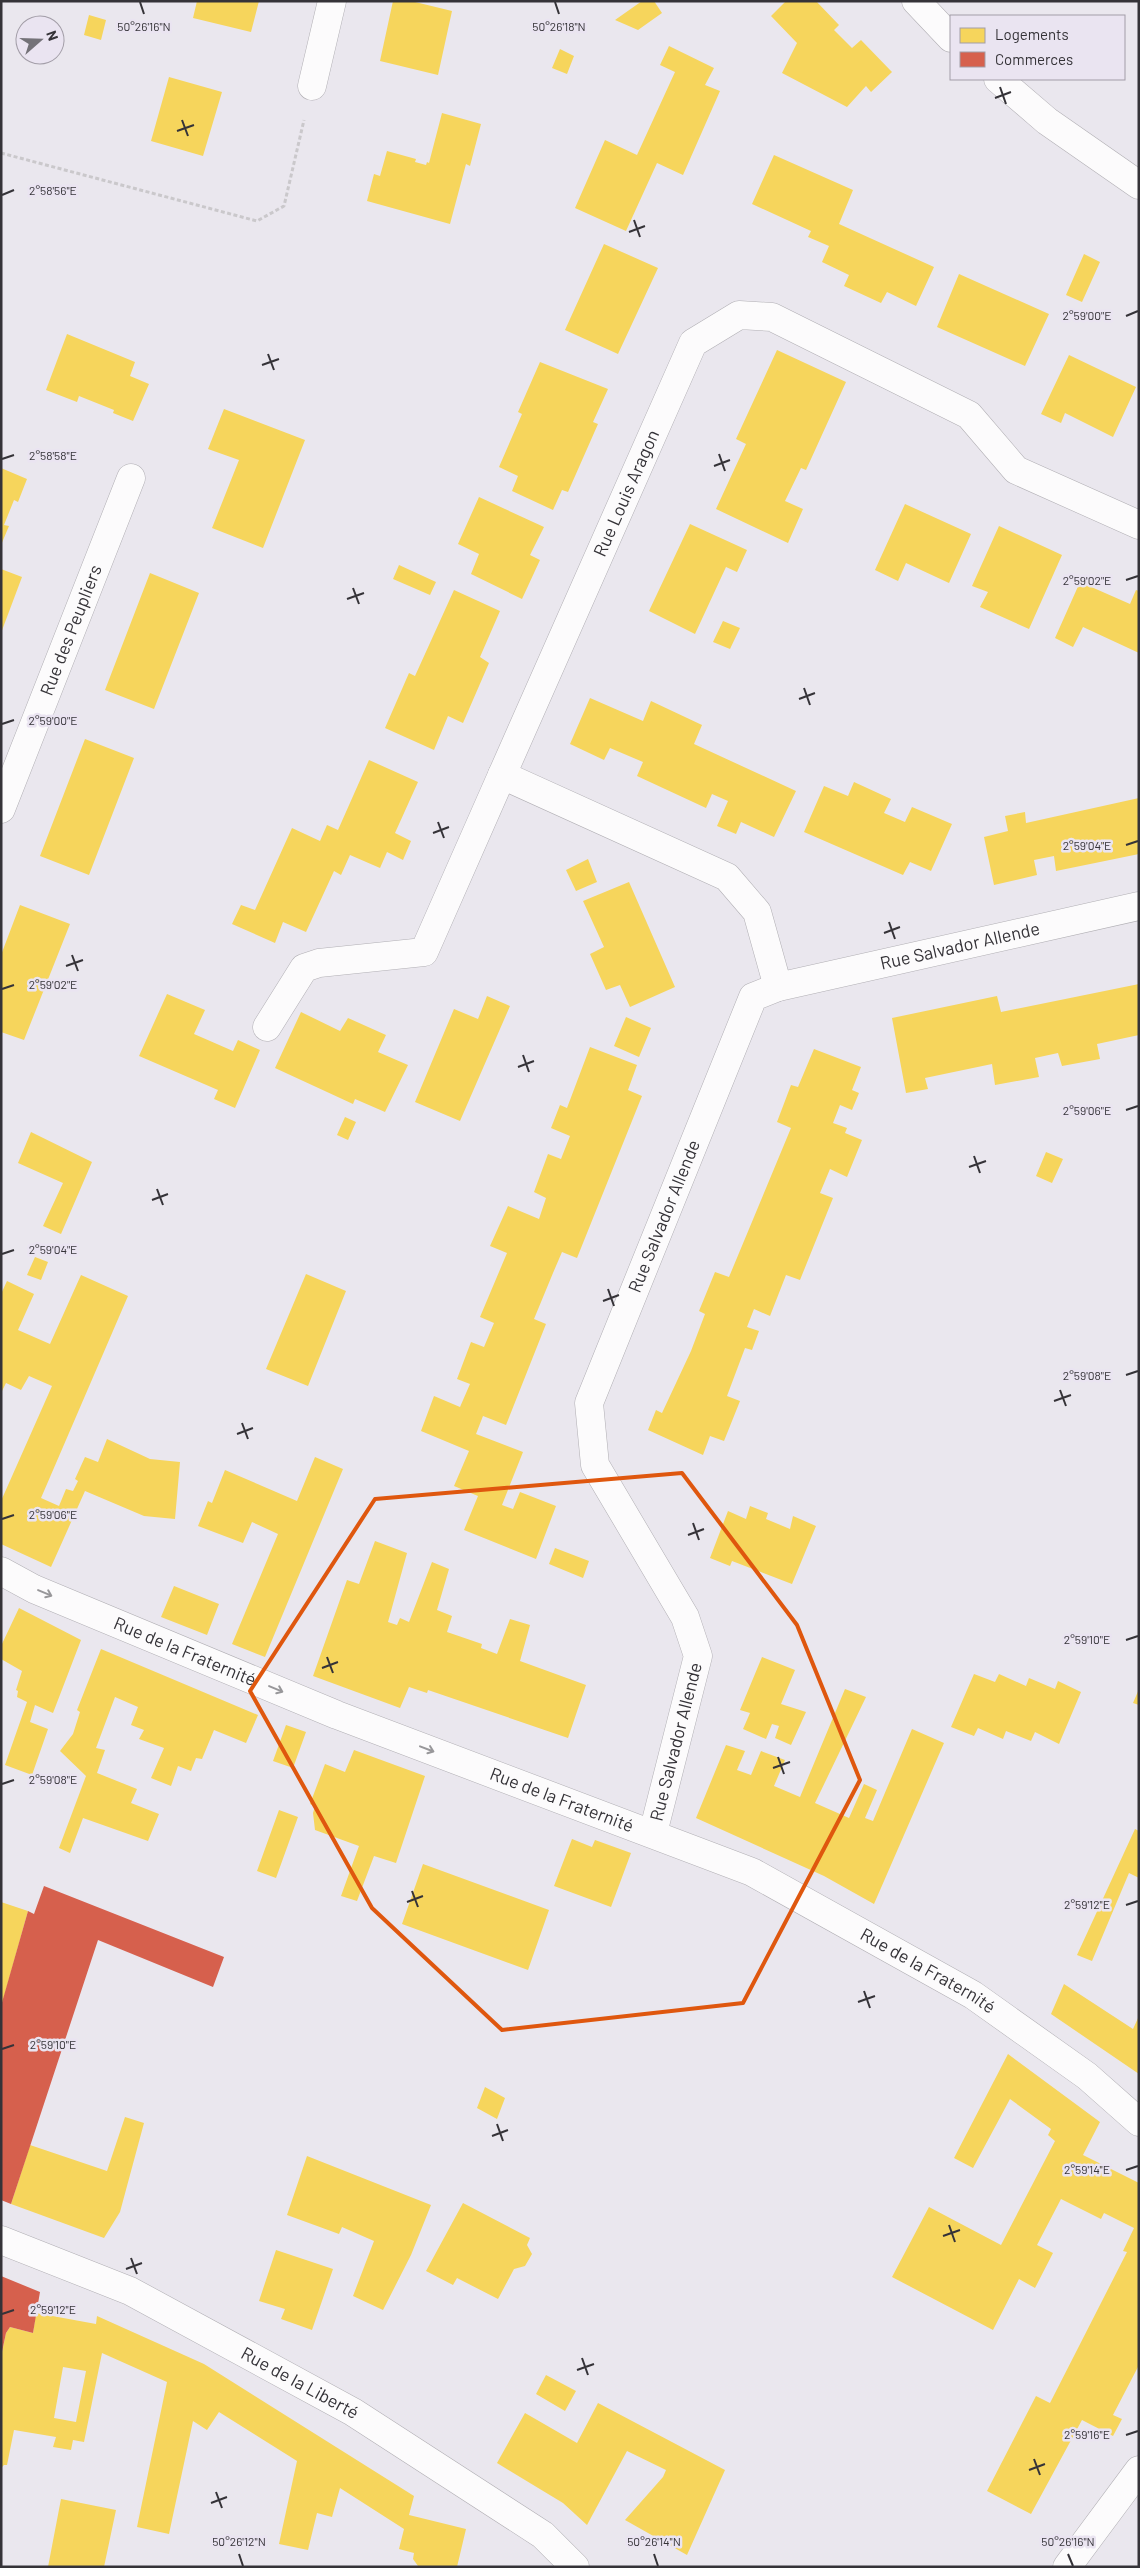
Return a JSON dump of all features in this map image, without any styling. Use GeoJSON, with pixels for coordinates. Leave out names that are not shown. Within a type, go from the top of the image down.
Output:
{"type":"FeatureCollection","features":[{"type":"Feature","properties":{"kind":"street"},"geometry":{"type":"LineString","coordinates":[[312,86],[332,1]]}},
{"type":"Feature","properties":{"kind":"street"},"geometry":{"type":"LineString","coordinates":[[916,1],[950,37]]}},
{"type":"Feature","properties":{"kind":"street"},"geometry":{"type":"LineString","coordinates":[[999,80],[1047,121],[1139,185]]}},
{"type":"Feature","properties":{"kind":"street","name":"Rue Louis Aragon"},"geometry":{"type":"LineString","coordinates":[[266,1027],[304,968],[319,963],[424,952],[693,343],[739,315],[772,317],[969,415],[1016,470],[1139,526]]}},
{"type":"Feature","properties":{"kind":"street","name":"Rue des Peupliers"},"geometry":{"type":"LineString","coordinates":[[1,809],[131,478]]}},
{"type":"Feature","properties":{"kind":"street"},"geometry":{"type":"LineString","coordinates":[[502,774],[727,877],[757,912],[778,987]]}},
{"type":"Feature","properties":{"kind":"street","name":"Rue Salvador Allende"},"geometry":{"type":"LineString","coordinates":[[653,1834],[698,1656],[685,1617],[594,1465],[589,1403],[753,997],[778,987],[1139,906]]}},
{"type":"Feature","properties":{"kind":"street","name":"Rue de la Fraternité"},"geometry":{"type":"LineString","coordinates":[[1,1571],[34,1589],[337,1715],[752,1872],[973,1994],[1087,2076],[1139,2122]]}},
{"type":"Feature","properties":{"kind":"street","name":"Rue de la Liberté"},"geometry":{"type":"LineString","coordinates":[[1,2240],[130,2291],[353,2412],[543,2535],[575,2567]]}},
{"type":"Feature","properties":{"kind":"street"},"geometry":{"type":"LineString","coordinates":[[1079,2562],[1139,2470]]}},
{"type":"Feature","properties":{"kind":"path"},"geometry":{"type":"LineString","coordinates":[[1,154],[258,221],[284,206],[312,86]]}},
{"type":"Feature","properties":{"kind":"highlighted area"},"geometry":{"type":"Polygon","coordinates":[[[682,1473],[797,1625],[860,1780],[743,2003],[502,2030],[372,1908],[250,1691],[375,1499],[682,1473]]]}},
{"type":"Feature","properties":{"kind":"building: Logements"},"geometry":{"type":"Polygon","coordinates":[[[197,1],[259,1],[251,32],[193,18],[197,1]]]}},
{"type":"Feature","properties":{"kind":"building: Logements"},"geometry":{"type":"Polygon","coordinates":[[[393,1],[411,1],[452,11],[438,75],[380,61],[393,1]]]}},
{"type":"Feature","properties":{"kind":"building: Logements"},"geometry":{"type":"Polygon","coordinates":[[[642,1],[654,1],[662,13],[638,30],[615,20],[642,1]]]}},
{"type":"Feature","properties":{"kind":"building: Logements"},"geometry":{"type":"Polygon","coordinates":[[[786,1],[816,1],[839,25],[834,30],[852,48],[861,40],[892,72],[871,92],[866,86],[847,107],[782,73],[797,43],[771,16],[786,1]]]}},
{"type":"Feature","properties":{"kind":"building: Logements"},"geometry":{"type":"Polygon","coordinates":[[[89,15],[106,20],[101,40],[84,35],[89,15]]]}},
{"type":"Feature","properties":{"kind":"building: Logements"},"geometry":{"type":"Polygon","coordinates":[[[669,46],[714,68],[705,85],[720,91],[683,175],[657,163],[626,231],[575,208],[605,140],[637,155],[675,72],[660,65],[669,46]]]}},
{"type":"Feature","properties":{"kind":"building: Logements"},"geometry":{"type":"Polygon","coordinates":[[[560,49],[574,56],[567,74],[552,68],[560,49]]]}},
{"type":"Feature","properties":{"kind":"building: Logements"},"geometry":{"type":"Polygon","coordinates":[[[169,77],[222,92],[203,156],[151,141],[169,77]]]}},
{"type":"Feature","properties":{"kind":"building: Logements"},"geometry":{"type":"Polygon","coordinates":[[[442,113],[481,124],[470,166],[466,164],[450,224],[367,201],[374,174],[380,176],[387,151],[416,159],[415,162],[426,165],[427,162],[429,163],[442,113]]]}},
{"type":"Feature","properties":{"kind":"building: Logements"},"geometry":{"type":"Polygon","coordinates":[[[774,155],[853,190],[839,224],[934,267],[916,306],[887,292],[881,303],[844,286],[849,275],[822,262],[829,246],[808,237],[811,231],[752,204],[774,155]]]}},
{"type":"Feature","properties":{"kind":"building: Logements"},"geometry":{"type":"Polygon","coordinates":[[[604,244],[658,268],[618,354],[565,330],[604,244]]]}},
{"type":"Feature","properties":{"kind":"building: Logements"},"geometry":{"type":"Polygon","coordinates":[[[1084,254],[1100,262],[1082,302],[1066,295],[1084,254]]]}},
{"type":"Feature","properties":{"kind":"building: Logements"},"geometry":{"type":"Polygon","coordinates":[[[959,274],[1049,314],[1025,366],[937,327],[959,274]]]}},
{"type":"Feature","properties":{"kind":"building: Logements"},"geometry":{"type":"Polygon","coordinates":[[[67,334],[135,362],[130,376],[149,384],[133,421],[113,413],[114,410],[79,396],[77,402],[46,390],[67,334]]]}},
{"type":"Feature","properties":{"kind":"building: Logements"},"geometry":{"type":"Polygon","coordinates":[[[777,350],[846,382],[806,470],[801,468],[785,501],[803,509],[788,543],[716,509],[746,444],[736,439],[777,350]]]}},
{"type":"Feature","properties":{"kind":"building: Logements"},"geometry":{"type":"Polygon","coordinates":[[[1069,355],[1136,387],[1113,437],[1065,413],[1061,423],[1041,414],[1069,355]]]}},
{"type":"Feature","properties":{"kind":"building: Logements"},"geometry":{"type":"Polygon","coordinates":[[[540,362],[608,389],[593,422],[598,424],[568,492],[562,490],[553,510],[512,491],[518,476],[499,467],[522,414],[518,412],[540,362]]]}},
{"type":"Feature","properties":{"kind":"building: Logements"},"geometry":{"type":"Polygon","coordinates":[[[224,409],[305,440],[263,548],[212,528],[239,460],[208,449],[224,409]]]}},
{"type":"Feature","properties":{"kind":"building: Logements"},"geometry":{"type":"Polygon","coordinates":[[[1,468],[27,479],[18,502],[14,500],[4,525],[9,526],[1,545],[1,468]]]}},
{"type":"Feature","properties":{"kind":"building: Logements"},"geometry":{"type":"Polygon","coordinates":[[[479,497],[544,527],[530,555],[540,560],[522,599],[471,574],[479,554],[458,544],[479,497]]]}},
{"type":"Feature","properties":{"kind":"building: Logements"},"geometry":{"type":"Polygon","coordinates":[[[905,504],[971,534],[949,583],[906,563],[898,581],[875,570],[905,504]]]}},
{"type":"Feature","properties":{"kind":"building: Logements"},"geometry":{"type":"Polygon","coordinates":[[[690,524],[747,550],[737,572],[726,567],[695,634],[649,611],[690,524]]]}},
{"type":"Feature","properties":{"kind":"building: Logements"},"geometry":{"type":"Polygon","coordinates":[[[999,526],[1062,555],[1029,629],[980,607],[988,592],[972,586],[999,526]]]}},
{"type":"Feature","properties":{"kind":"building: Logements"},"geometry":{"type":"Polygon","coordinates":[[[399,565],[436,582],[430,595],[393,579],[399,565]]]}},
{"type":"Feature","properties":{"kind":"building: Logements"},"geometry":{"type":"Polygon","coordinates":[[[1,569],[22,577],[1,633],[1,569]]]}},
{"type":"Feature","properties":{"kind":"building: Logements"},"geometry":{"type":"Polygon","coordinates":[[[150,573],[199,593],[154,709],[105,690],[150,573]]]}},
{"type":"Feature","properties":{"kind":"building: Logements"},"geometry":{"type":"Polygon","coordinates":[[[1080,582],[1130,604],[1136,590],[1139,591],[1139,653],[1083,627],[1073,647],[1055,638],[1080,582]]]}},
{"type":"Feature","properties":{"kind":"building: Logements"},"geometry":{"type":"Polygon","coordinates":[[[454,590],[500,611],[480,657],[489,663],[463,723],[448,716],[434,750],[385,728],[409,673],[415,676],[454,590]]]}},
{"type":"Feature","properties":{"kind":"building: Logements"},"geometry":{"type":"Polygon","coordinates":[[[723,621],[740,628],[730,649],[713,642],[723,621]]]}},
{"type":"Feature","properties":{"kind":"building: Logements"},"geometry":{"type":"Polygon","coordinates":[[[590,698],[643,721],[651,701],[702,725],[694,744],[796,791],[774,837],[741,822],[736,834],[717,826],[728,801],[712,794],[706,808],[637,776],[643,762],[610,748],[604,760],[570,744],[590,698]]]}},
{"type":"Feature","properties":{"kind":"building: Logements"},"geometry":{"type":"Polygon","coordinates":[[[85,739],[134,758],[89,875],[40,856],[85,739]]]}},
{"type":"Feature","properties":{"kind":"building: Logements"},"geometry":{"type":"Polygon","coordinates":[[[369,760],[418,782],[395,833],[411,841],[403,860],[387,852],[380,868],[350,855],[341,875],[334,871],[306,932],[283,922],[275,943],[232,924],[241,905],[255,910],[292,828],[320,841],[327,825],[338,830],[369,760]]]}},
{"type":"Feature","properties":{"kind":"building: Logements"},"geometry":{"type":"Polygon","coordinates":[[[854,782],[891,799],[884,813],[905,822],[912,807],[952,824],[931,871],[910,862],[903,875],[804,832],[824,786],[848,796],[854,782]]]}},
{"type":"Feature","properties":{"kind":"building: Logements"},"geometry":{"type":"Polygon","coordinates":[[[1139,798],[1139,854],[1056,871],[1054,856],[1034,860],[1037,875],[994,885],[984,837],[1008,831],[1005,816],[1025,812],[1026,823],[1139,798]]]}},
{"type":"Feature","properties":{"kind":"building: Logements"},"geometry":{"type":"Polygon","coordinates":[[[588,859],[597,882],[576,891],[566,870],[588,859]]]}},
{"type":"Feature","properties":{"kind":"building: Logements"},"geometry":{"type":"Polygon","coordinates":[[[629,882],[675,987],[630,1007],[620,985],[606,990],[590,954],[604,947],[583,901],[629,882]]]}},
{"type":"Feature","properties":{"kind":"building: Logements"},"geometry":{"type":"Polygon","coordinates":[[[20,905],[70,924],[24,1040],[1,1032],[1,955],[20,905]]]}},
{"type":"Feature","properties":{"kind":"building: Logements"},"geometry":{"type":"Polygon","coordinates":[[[1139,984],[1139,1035],[1097,1044],[1100,1059],[1062,1066],[1058,1053],[1035,1058],[1039,1077],[995,1085],[992,1064],[925,1078],[928,1089],[906,1093],[892,1018],[997,996],[1001,1012],[1139,984]]]}},
{"type":"Feature","properties":{"kind":"building: Logements"},"geometry":{"type":"Polygon","coordinates":[[[167,994],[205,1010],[194,1034],[233,1051],[238,1040],[260,1050],[235,1108],[214,1099],[218,1090],[139,1056],[167,994]]]}},
{"type":"Feature","properties":{"kind":"building: Logements"},"geometry":{"type":"Polygon","coordinates":[[[487,996],[510,1006],[460,1121],[415,1102],[454,1009],[478,1019],[487,996]]]}},
{"type":"Feature","properties":{"kind":"building: Logements"},"geometry":{"type":"Polygon","coordinates":[[[301,1012],[340,1031],[348,1018],[386,1035],[378,1052],[408,1065],[385,1112],[355,1099],[353,1104],[275,1068],[301,1012]]]}},
{"type":"Feature","properties":{"kind":"building: Logements"},"geometry":{"type":"Polygon","coordinates":[[[626,1017],[651,1028],[639,1057],[614,1046],[626,1017]]]}},
{"type":"Feature","properties":{"kind":"building: Logements"},"geometry":{"type":"Polygon","coordinates":[[[590,1047],[637,1065],[628,1090],[642,1096],[577,1258],[562,1252],[553,1273],[534,1319],[546,1324],[506,1425],[483,1416],[476,1434],[523,1452],[502,1505],[513,1509],[520,1492],[556,1506],[536,1559],[464,1530],[478,1496],[454,1486],[469,1451],[421,1431],[434,1396],[460,1407],[470,1384],[457,1379],[471,1342],[484,1347],[494,1323],[480,1317],[507,1253],[490,1246],[508,1206],[539,1219],[546,1198],[534,1192],[548,1154],[561,1159],[570,1136],[551,1128],[560,1105],[567,1108],[590,1047]]]}},
{"type":"Feature","properties":{"kind":"building: Logements"},"geometry":{"type":"Polygon","coordinates":[[[814,1049],[861,1067],[852,1090],[859,1093],[852,1110],[840,1105],[833,1123],[847,1128],[845,1133],[862,1140],[847,1177],[830,1169],[820,1193],[833,1198],[800,1280],[786,1275],[770,1316],[754,1309],[747,1327],[759,1331],[752,1350],[745,1348],[727,1396],[740,1401],[724,1441],[710,1436],[703,1455],[648,1430],[656,1410],[662,1413],[691,1351],[705,1314],[699,1311],[715,1272],[729,1277],[791,1128],[777,1122],[791,1085],[798,1087],[814,1049]]]}},
{"type":"Feature","properties":{"kind":"building: Logements"},"geometry":{"type":"Polygon","coordinates":[[[345,1117],[356,1122],[348,1140],[337,1135],[345,1117]]]}},
{"type":"Feature","properties":{"kind":"building: Logements"},"geometry":{"type":"Polygon","coordinates":[[[31,1132],[92,1162],[61,1234],[43,1226],[63,1183],[18,1163],[31,1132]]]}},
{"type":"Feature","properties":{"kind":"building: Logements"},"geometry":{"type":"Polygon","coordinates":[[[1046,1152],[1063,1159],[1052,1183],[1036,1176],[1046,1152]]]}},
{"type":"Feature","properties":{"kind":"building: Logements"},"geometry":{"type":"Polygon","coordinates":[[[35,1257],[48,1262],[41,1280],[27,1275],[35,1257]]]}},
{"type":"Feature","properties":{"kind":"building: Logements"},"geometry":{"type":"Polygon","coordinates":[[[306,1274],[346,1291],[308,1386],[266,1369],[306,1274]]]}},
{"type":"Feature","properties":{"kind":"building: Logements"},"geometry":{"type":"Polygon","coordinates":[[[81,1275],[128,1296],[41,1498],[59,1506],[66,1489],[73,1491],[78,1481],[75,1479],[85,1457],[98,1462],[107,1439],[150,1459],[180,1462],[175,1519],[144,1516],[85,1491],[51,1567],[1,1544],[1,1501],[52,1386],[29,1376],[21,1390],[6,1383],[1,1393],[1,1294],[7,1281],[34,1294],[18,1330],[50,1344],[81,1275]]]}},
{"type":"Feature","properties":{"kind":"building: Logements"},"geometry":{"type":"Polygon","coordinates":[[[315,1457],[343,1469],[265,1657],[232,1644],[278,1534],[252,1522],[243,1543],[198,1526],[208,1501],[212,1503],[225,1470],[297,1501],[315,1457]]]}},
{"type":"Feature","properties":{"kind":"building: Logements"},"geometry":{"type":"Polygon","coordinates":[[[750,1506],[768,1513],[766,1519],[790,1529],[793,1516],[816,1526],[792,1584],[732,1561],[730,1566],[710,1558],[728,1511],[746,1519],[750,1506]]]}},
{"type":"Feature","properties":{"kind":"building: Logements"},"geometry":{"type":"Polygon","coordinates":[[[375,1541],[407,1553],[388,1622],[397,1625],[400,1618],[409,1622],[432,1562],[449,1569],[437,1610],[452,1616],[447,1632],[482,1644],[481,1648],[497,1654],[510,1619],[530,1625],[520,1661],[586,1685],[568,1738],[428,1690],[427,1693],[409,1687],[400,1708],[313,1676],[347,1580],[359,1584],[375,1541]]]}},
{"type":"Feature","properties":{"kind":"building: Logements"},"geometry":{"type":"Polygon","coordinates":[[[555,1548],[589,1561],[583,1578],[549,1564],[555,1548]]]}},
{"type":"Feature","properties":{"kind":"building: Logements"},"geometry":{"type":"Polygon","coordinates":[[[174,1586],[219,1604],[207,1635],[161,1617],[174,1586]]]}},
{"type":"Feature","properties":{"kind":"building: Logements"},"geometry":{"type":"Polygon","coordinates":[[[19,1608],[81,1640],[53,1713],[35,1705],[30,1722],[48,1729],[32,1775],[5,1765],[27,1702],[17,1697],[18,1691],[16,1690],[22,1671],[1,1659],[1,1646],[19,1608]]]}},
{"type":"Feature","properties":{"kind":"building: Logements"},"geometry":{"type":"Polygon","coordinates":[[[101,1649],[258,1715],[246,1743],[214,1730],[202,1759],[196,1758],[191,1771],[178,1766],[171,1786],[151,1778],[164,1748],[139,1739],[144,1730],[131,1725],[138,1707],[115,1697],[96,1748],[105,1750],[97,1773],[137,1789],[131,1803],[159,1814],[148,1841],[83,1818],[70,1853],[59,1848],[86,1776],[60,1751],[73,1734],[80,1712],[77,1710],[101,1649]]]}},
{"type":"Feature","properties":{"kind":"building: Logements"},"geometry":{"type":"Polygon","coordinates":[[[762,1657],[795,1670],[781,1704],[806,1712],[791,1745],[775,1738],[779,1726],[772,1724],[766,1739],[743,1729],[750,1713],[740,1710],[762,1657]]]}},
{"type":"Feature","properties":{"kind":"building: Logements"},"geometry":{"type":"Polygon","coordinates":[[[974,1674],[995,1682],[999,1674],[1026,1686],[1029,1678],[1055,1689],[1058,1681],[1081,1692],[1059,1744],[1035,1732],[1031,1741],[1006,1731],[1003,1739],[978,1728],[974,1736],[951,1727],[974,1674]]]}},
{"type":"Feature","properties":{"kind":"building: Logements"},"geometry":{"type":"Polygon","coordinates":[[[845,1689],[866,1697],[815,1803],[849,1818],[864,1784],[877,1790],[865,1818],[873,1821],[912,1729],[944,1743],[874,1904],[824,1876],[696,1818],[726,1745],[745,1751],[737,1770],[751,1775],[761,1751],[785,1760],[774,1786],[800,1797],[845,1689]]]}},
{"type":"Feature","properties":{"kind":"building: Logements"},"geometry":{"type":"Polygon","coordinates":[[[1139,1689],[1139,1705],[1133,1703],[1139,1689]]]}},
{"type":"Feature","properties":{"kind":"building: Logements"},"geometry":{"type":"Polygon","coordinates":[[[286,1725],[306,1732],[293,1768],[273,1761],[286,1725]]]}},
{"type":"Feature","properties":{"kind":"building: Logements"},"geometry":{"type":"Polygon","coordinates":[[[354,1750],[425,1776],[396,1863],[374,1856],[357,1901],[341,1896],[359,1846],[315,1830],[313,1813],[315,1806],[310,1804],[325,1764],[345,1772],[354,1750]]]}},
{"type":"Feature","properties":{"kind":"building: Logements"},"geometry":{"type":"Polygon","coordinates":[[[279,1810],[298,1817],[276,1878],[257,1871],[279,1810]]]}},
{"type":"Feature","properties":{"kind":"building: Logements"},"geometry":{"type":"Polygon","coordinates":[[[1135,1829],[1139,1831],[1139,1878],[1129,1873],[1092,1961],[1077,1955],[1135,1829]]]}},
{"type":"Feature","properties":{"kind":"building: Logements"},"geometry":{"type":"Polygon","coordinates":[[[572,1839],[592,1847],[595,1840],[631,1853],[611,1907],[554,1886],[572,1839]]]}},
{"type":"Feature","properties":{"kind":"building: Logements"},"geometry":{"type":"Polygon","coordinates":[[[423,1864],[549,1910],[528,1970],[402,1924],[423,1864]]]}},
{"type":"Feature","properties":{"kind":"building: Logements"},"geometry":{"type":"Polygon","coordinates":[[[1,1902],[28,1911],[2,2004],[1,2004],[1,1902]]]}},
{"type":"Feature","properties":{"kind":"building: Logements"},"geometry":{"type":"Polygon","coordinates":[[[1064,1984],[1133,2029],[1139,2016],[1139,2074],[1051,2014],[1064,1984]]]}},
{"type":"Feature","properties":{"kind":"building: Logements"},"geometry":{"type":"Polygon","coordinates":[[[1008,2054],[1100,2122],[1083,2155],[1139,2183],[1139,2365],[1113,2415],[1122,2419],[1113,2436],[1082,2420],[1031,2514],[987,2491],[1036,2396],[1050,2403],[1127,2252],[1123,2251],[1134,2228],[1104,2213],[1101,2219],[1061,2199],[1037,2245],[1053,2253],[1035,2288],[1019,2279],[993,2330],[892,2277],[929,2207],[1001,2245],[1055,2141],[1048,2135],[1051,2129],[1010,2099],[973,2168],[954,2158],[1008,2054]]]}},
{"type":"Feature","properties":{"kind":"building: Logements"},"geometry":{"type":"Polygon","coordinates":[[[485,2087],[505,2098],[497,2119],[477,2108],[485,2087]]]}},
{"type":"Feature","properties":{"kind":"building: Logements"},"geometry":{"type":"Polygon","coordinates":[[[125,2117],[144,2123],[120,2212],[104,2238],[11,2204],[30,2145],[107,2171],[125,2117]]]}},
{"type":"Feature","properties":{"kind":"building: Logements"},"geometry":{"type":"Polygon","coordinates":[[[307,2156],[431,2205],[411,2255],[383,2310],[353,2296],[374,2241],[342,2227],[339,2234],[287,2215],[307,2156]]]}},
{"type":"Feature","properties":{"kind":"building: Logements"},"geometry":{"type":"Polygon","coordinates":[[[463,2203],[530,2238],[527,2245],[532,2254],[525,2266],[514,2269],[498,2299],[457,2278],[453,2285],[426,2271],[463,2203]]]}},
{"type":"Feature","properties":{"kind":"building: Logements"},"geometry":{"type":"Polygon","coordinates":[[[276,2250],[333,2269],[312,2330],[281,2319],[285,2309],[259,2301],[276,2250]]]}},
{"type":"Feature","properties":{"kind":"building: Logements"},"geometry":{"type":"Polygon","coordinates":[[[36,2313],[96,2324],[97,2316],[204,2364],[414,2496],[409,2515],[466,2529],[457,2567],[418,2566],[413,2559],[414,2553],[399,2549],[404,2529],[340,2488],[332,2517],[317,2513],[308,2550],[279,2544],[297,2461],[219,2412],[207,2430],[193,2421],[169,2534],[137,2527],[167,2382],[102,2353],[84,2442],[73,2440],[71,2450],[53,2447],[56,2437],[14,2430],[7,2465],[1,2468],[1,2357],[6,2333],[10,2327],[33,2333],[36,2313]],[[63,2367],[54,2418],[76,2422],[86,2371],[63,2367]]]}},
{"type":"Feature","properties":{"kind":"building: Logements"},"geometry":{"type":"Polygon","coordinates":[[[546,2375],[576,2391],[565,2411],[536,2394],[546,2375]]]}},
{"type":"Feature","properties":{"kind":"building: Logements"},"geometry":{"type":"Polygon","coordinates":[[[598,2403],[725,2470],[687,2555],[625,2520],[663,2477],[666,2470],[627,2451],[587,2525],[563,2503],[497,2463],[525,2413],[577,2443],[598,2403]]]}},
{"type":"Feature","properties":{"kind":"building: Logements"},"geometry":{"type":"Polygon","coordinates":[[[61,2499],[116,2510],[104,2567],[48,2567],[61,2499]]]}},
{"type":"Feature","properties":{"kind":"building: Commerces"},"geometry":{"type":"Polygon","coordinates":[[[44,1886],[224,1957],[213,1987],[98,1940],[11,2204],[1,2200],[1,2006],[28,1911],[34,1914],[44,1886]]]}},
{"type":"Feature","properties":{"kind":"building: Commerces"},"geometry":{"type":"Polygon","coordinates":[[[1,2276],[40,2292],[33,2333],[10,2327],[6,2333],[2,2352],[1,2276]]]}}]}
